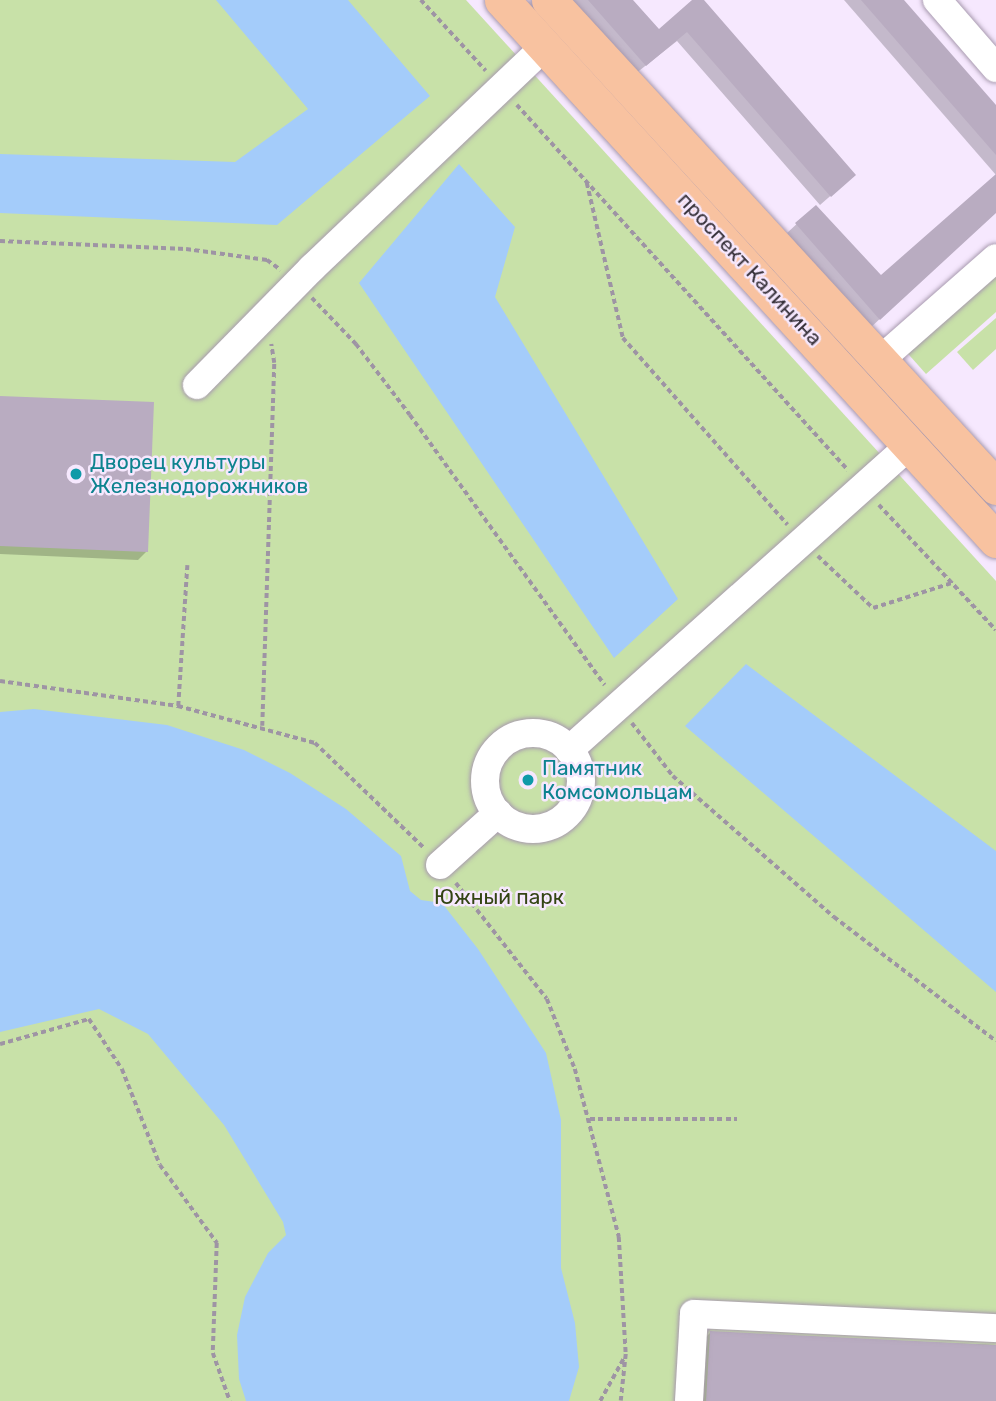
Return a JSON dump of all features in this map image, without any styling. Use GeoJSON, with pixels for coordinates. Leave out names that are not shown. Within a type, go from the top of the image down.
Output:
{"type":"FeatureCollection","features":[{"type":"Feature","properties":{"kind":"main road","name":"проспект Калинина"},"geometry":{"type":"LineString","coordinates":[[502,0],[911,444],[988,496]]}},
{"type":"Feature","properties":{"kind":"main road","name":"проспект Калинина"},"geometry":{"type":"LineString","coordinates":[[549,0],[880,360],[988,496],[996,540]]}},
{"type":"Feature","properties":{"kind":"street"},"geometry":{"type":"LineString","coordinates":[[937,0],[996,68]]}},
{"type":"Feature","properties":{"kind":"street"},"geometry":{"type":"LineString","coordinates":[[197,385],[304,275],[475,109],[545,46]]}},
{"type":"Feature","properties":{"kind":"street"},"geometry":{"type":"LineString","coordinates":[[880,360],[996,258]]}},
{"type":"Feature","properties":{"kind":"street"},"geometry":{"type":"LineString","coordinates":[[569,750],[911,444]]}},
{"type":"Feature","properties":{"kind":"street"},"geometry":{"type":"LineString","coordinates":[[537,734],[569,750],[577,761],[581,788],[577,801],[560,821],[534,829],[508,822],[498,813],[486,778],[502,745],[537,734]]}},
{"type":"Feature","properties":{"kind":"street"},"geometry":{"type":"LineString","coordinates":[[440,865],[498,813]]}},
{"type":"Feature","properties":{"kind":"street"},"geometry":{"type":"LineString","coordinates":[[689,1401],[694,1314],[996,1328]]}},
{"type":"Feature","properties":{"kind":"path"},"geometry":{"type":"LineString","coordinates":[[421,0],[490,75]]}},
{"type":"Feature","properties":{"kind":"path"},"geometry":{"type":"LineString","coordinates":[[512,99],[843,466]]}},
{"type":"Feature","properties":{"kind":"path"},"geometry":{"type":"LineString","coordinates":[[587,181],[623,338],[779,514]]}},
{"type":"Feature","properties":{"kind":"path"},"geometry":{"type":"LineString","coordinates":[[0,241],[186,249],[267,260],[304,275],[628,698],[673,776],[834,918],[996,1041]]}},
{"type":"Feature","properties":{"kind":"path"},"geometry":{"type":"LineString","coordinates":[[262,726],[274,363],[266,315]]}},
{"type":"Feature","properties":{"kind":"path"},"geometry":{"type":"LineString","coordinates":[[888,514],[996,630]]}},
{"type":"Feature","properties":{"kind":"path"},"geometry":{"type":"LineString","coordinates":[[803,541],[873,608],[952,583]]}},
{"type":"Feature","properties":{"kind":"path"},"geometry":{"type":"LineString","coordinates":[[178,706],[187,565]]}},
{"type":"Feature","properties":{"kind":"path"},"geometry":{"type":"LineString","coordinates":[[0,681],[178,706],[262,726],[315,743],[440,865],[547,999],[590,1119],[619,1237],[626,1354],[621,1401]]}},
{"type":"Feature","properties":{"kind":"path"},"geometry":{"type":"LineString","coordinates":[[0,1044],[89,1019],[122,1069],[160,1165],[217,1243],[214,1353],[230,1401]]}},
{"type":"Feature","properties":{"kind":"path"},"geometry":{"type":"LineString","coordinates":[[590,1119],[737,1119]]}},
{"type":"Feature","properties":{"kind":"path"},"geometry":{"type":"LineString","coordinates":[[600,1401],[626,1354]]}},
{"type":"Feature","properties":{"kind":"green space","name":"Южный парк"},"geometry":{"type":"Polygon","coordinates":[[[0,0],[466,0],[996,581],[996,1401],[0,1401],[0,0]]]}},
{"type":"Feature","properties":{"kind":"green space"},"geometry":{"type":"Polygon","coordinates":[[[996,264],[996,312],[926,374],[902,347],[996,264]]]}},
{"type":"Feature","properties":{"kind":"green space"},"geometry":{"type":"Polygon","coordinates":[[[996,318],[996,349],[973,370],[957,352],[996,318]]]}},
{"type":"Feature","properties":{"kind":"water"},"geometry":{"type":"Polygon","coordinates":[[[216,0],[348,0],[430,96],[277,225],[0,213],[0,154],[235,162],[308,109],[216,0]]]}},
{"type":"Feature","properties":{"kind":"water"},"geometry":{"type":"Polygon","coordinates":[[[459,164],[515,227],[495,297],[678,599],[614,658],[359,283],[459,164]]]}},
{"type":"Feature","properties":{"kind":"water"},"geometry":{"type":"Polygon","coordinates":[[[746,664],[996,851],[996,992],[685,726],[746,664]]]}},
{"type":"Feature","properties":{"kind":"water"},"geometry":{"type":"Polygon","coordinates":[[[34,709],[167,725],[244,750],[290,773],[346,809],[401,856],[410,891],[421,900],[442,903],[478,949],[546,1053],[561,1120],[561,1268],[575,1323],[579,1367],[569,1401],[246,1401],[239,1379],[237,1335],[245,1297],[268,1253],[286,1235],[283,1222],[224,1125],[148,1034],[99,1009],[0,1032],[0,712],[34,709]]]}},
{"type":"Feature","properties":{"kind":"building"},"geometry":{"type":"Polygon","coordinates":[[[588,0],[633,0],[659,29],[692,0],[704,0],[856,175],[831,197],[687,32],[646,66],[588,0]]]}},
{"type":"Feature","properties":{"kind":"building"},"geometry":{"type":"Polygon","coordinates":[[[861,0],[904,0],[996,105],[996,155],[861,0]]]}},
{"type":"Feature","properties":{"kind":"building"},"geometry":{"type":"Polygon","coordinates":[[[996,174],[996,213],[880,320],[795,223],[816,205],[881,275],[996,174]]]}},
{"type":"Feature","properties":{"kind":"building","name":"Дворец культуры Железнодорожников"},"geometry":{"type":"Polygon","coordinates":[[[0,396],[154,402],[148,552],[0,546],[0,396]]]}},
{"type":"Feature","properties":{"kind":"building"},"geometry":{"type":"Polygon","coordinates":[[[710,1331],[996,1345],[996,1401],[706,1401],[710,1331]]]}},
{"type":"Feature","properties":{"kind":"place","name":"Дворец культуры Железнодорожников"},"geometry":{"type":"Point","coordinates":[76,474]}},
{"type":"Feature","properties":{"kind":"place","name":"Памятник Комсомольцам"},"geometry":{"type":"Point","coordinates":[528,780]}}]}
